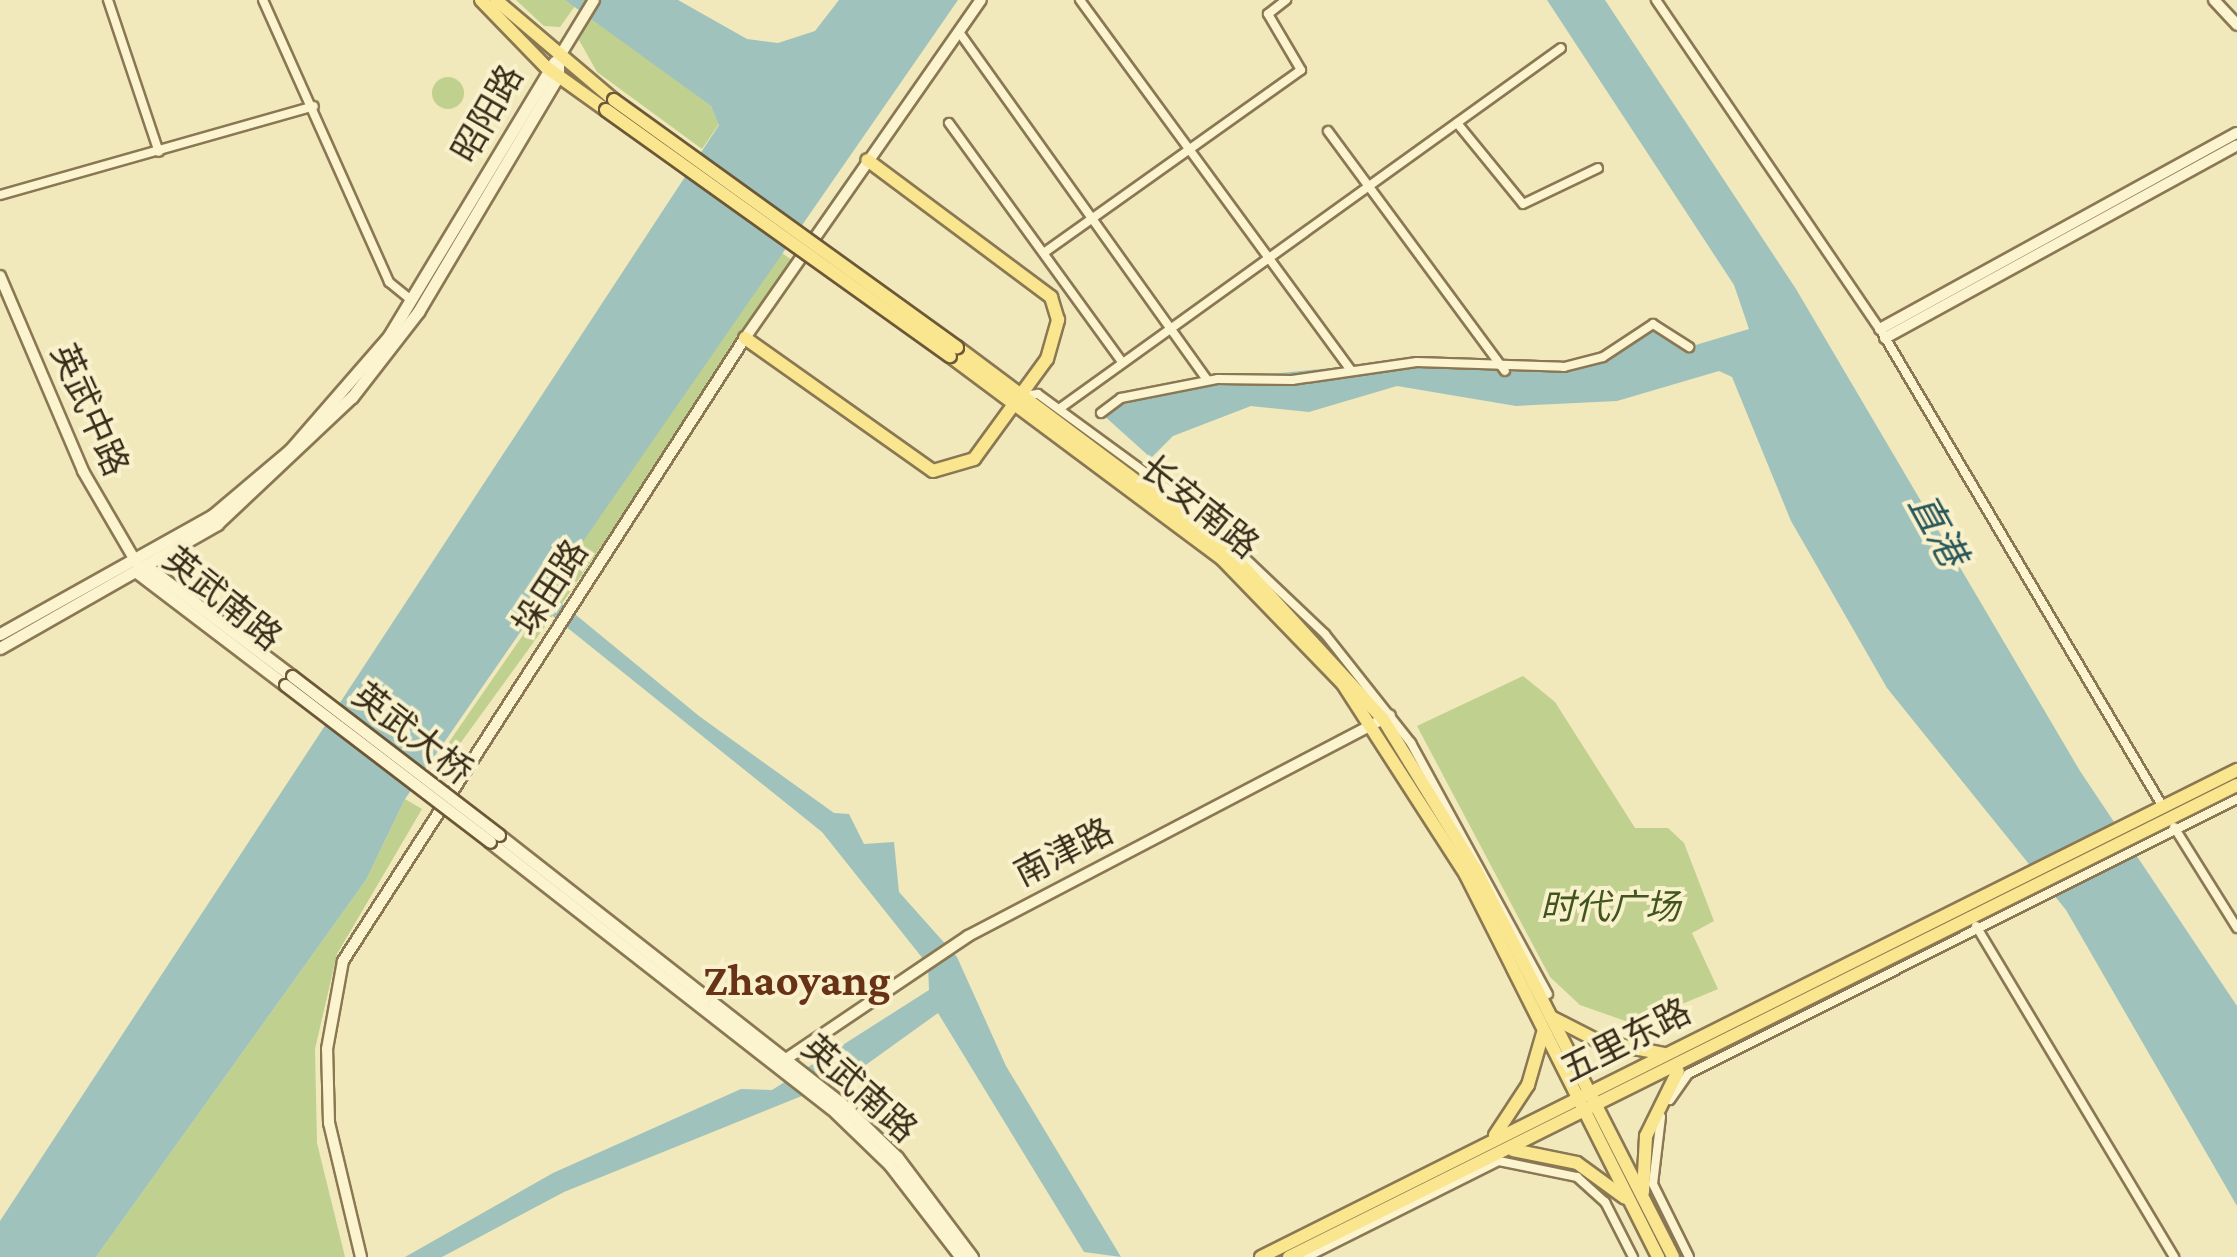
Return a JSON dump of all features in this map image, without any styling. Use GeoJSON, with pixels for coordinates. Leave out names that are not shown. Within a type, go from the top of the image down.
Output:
{"type":"FeatureCollection","features":[{"type":"Feature","properties":{"kind":"main road","name":"长安南路"},"geometry":{"type":"LineString","coordinates":[[481,0],[554,68],[953,352],[1222,558],[1311,646],[1382,720],[1476,870],[1591,1092],[1591,1110]]}},
{"type":"Feature","properties":{"kind":"main road","name":"长安南路"},"geometry":{"type":"LineString","coordinates":[[496,0],[554,68]]}},
{"type":"Feature","properties":{"kind":"main road","name":"昭阳路"},"geometry":{"type":"LineString","coordinates":[[0,648],[138,569],[290,450],[412,300],[554,68]]}},
{"type":"Feature","properties":{"kind":"main road","name":"昭阳路"},"geometry":{"type":"LineString","coordinates":[[0,634],[138,569],[152,568],[294,456],[395,345],[554,68]]}},
{"type":"Feature","properties":{"kind":"main road"},"geometry":{"type":"LineString","coordinates":[[744,338],[933,471],[974,459],[1018,400],[1056,335],[1051,297],[868,160]]}},
{"type":"Feature","properties":{"kind":"main road","name":"英武南路"},"geometry":{"type":"LineString","coordinates":[[152,568],[289,681]]}},
{"type":"Feature","properties":{"kind":"main road","name":"英武南路"},"geometry":{"type":"LineString","coordinates":[[138,569],[289,681]]}},
{"type":"Feature","properties":{"kind":"main road","name":"英武大桥"},"geometry":{"type":"LineString","coordinates":[[289,681],[494,838]]}},
{"type":"Feature","properties":{"kind":"main road","name":"长安南路"},"geometry":{"type":"LineString","coordinates":[[1382,720],[1466,875],[1577,1099],[1591,1110],[1636,1200],[1658,1257]]}},
{"type":"Feature","properties":{"kind":"main road"},"geometry":{"type":"LineString","coordinates":[[2169,819],[2237,770]]}},
{"type":"Feature","properties":{"kind":"main road"},"geometry":{"type":"LineString","coordinates":[[2169,819],[2237,784]]}},
{"type":"Feature","properties":{"kind":"main road","name":"五里东路"},"geometry":{"type":"LineString","coordinates":[[1261,1257],[1666,1054],[2169,819]]}},
{"type":"Feature","properties":{"kind":"main road","name":"英武南路"},"geometry":{"type":"LineString","coordinates":[[494,838],[795,1072],[897,1157],[972,1257]]}},
{"type":"Feature","properties":{"kind":"main road","name":"五里东路"},"geometry":{"type":"LineString","coordinates":[[1289,1257],[1680,1068],[1967,911]]}},
{"type":"Feature","properties":{"kind":"main road"},"geometry":{"type":"LineString","coordinates":[[1550,1016],[1598,1041],[1666,1054]]}},
{"type":"Feature","properties":{"kind":"main road"},"geometry":{"type":"LineString","coordinates":[[1491,1141],[1528,1085],[1543,1030]]}},
{"type":"Feature","properties":{"kind":"main road"},"geometry":{"type":"LineString","coordinates":[[1511,1150],[1577,1163],[1636,1200],[1646,1136],[1680,1068]]}},
{"type":"Feature","properties":{"kind":"main road","name":"英武南路"},"geometry":{"type":"LineString","coordinates":[[835,1105],[889,1164],[961,1257]]}},
{"type":"Feature","properties":{"kind":"main road","name":"长安南路"},"geometry":{"type":"LineString","coordinates":[[1636,1200],[1673,1257]]}},
{"type":"Feature","properties":{"kind":"street"},"geometry":{"type":"LineString","coordinates":[[108,0],[158,152]]}},
{"type":"Feature","properties":{"kind":"street"},"geometry":{"type":"LineString","coordinates":[[263,0],[314,106],[389,282],[412,300]]}},
{"type":"Feature","properties":{"kind":"street"},"geometry":{"type":"LineString","coordinates":[[554,68],[573,29],[594,0]]}},
{"type":"Feature","properties":{"kind":"street","name":"垛田路"},"geometry":{"type":"LineString","coordinates":[[361,1257],[330,1123],[327,1049],[342,961],[744,338],[981,0]]}},
{"type":"Feature","properties":{"kind":"street"},"geometry":{"type":"LineString","coordinates":[[1080,0],[1350,369]]}},
{"type":"Feature","properties":{"kind":"street"},"geometry":{"type":"LineString","coordinates":[[1045,252],[1301,70],[1268,14],[1286,0]]}},
{"type":"Feature","properties":{"kind":"street"},"geometry":{"type":"LineString","coordinates":[[1656,0],[1882,333],[2237,928]]}},
{"type":"Feature","properties":{"kind":"street"},"geometry":{"type":"LineString","coordinates":[[2214,0],[2237,25]]}},
{"type":"Feature","properties":{"kind":"street"},"geometry":{"type":"LineString","coordinates":[[2223,0],[2237,15]]}},
{"type":"Feature","properties":{"kind":"street"},"geometry":{"type":"LineString","coordinates":[[959,32],[1207,380]]}},
{"type":"Feature","properties":{"kind":"street"},"geometry":{"type":"LineString","coordinates":[[1059,409],[1561,48]]}},
{"type":"Feature","properties":{"kind":"street"},"geometry":{"type":"LineString","coordinates":[[0,195],[314,106]]}},
{"type":"Feature","properties":{"kind":"street"},"geometry":{"type":"LineString","coordinates":[[949,122],[1123,364]]}},
{"type":"Feature","properties":{"kind":"street"},"geometry":{"type":"LineString","coordinates":[[1457,123],[1523,204],[1598,168]]}},
{"type":"Feature","properties":{"kind":"street"},"geometry":{"type":"LineString","coordinates":[[1328,131],[1505,370]]}},
{"type":"Feature","properties":{"kind":"street"},"geometry":{"type":"LineString","coordinates":[[1882,333],[2237,133]]}},
{"type":"Feature","properties":{"kind":"street"},"geometry":{"type":"LineString","coordinates":[[1882,333],[2237,145]]}},
{"type":"Feature","properties":{"kind":"street","name":"英武中路"},"geometry":{"type":"LineString","coordinates":[[0,276],[83,471],[138,569]]}},
{"type":"Feature","properties":{"kind":"street"},"geometry":{"type":"LineString","coordinates":[[1101,413],[1121,398],[1207,380],[1417,362],[1505,370],[1603,357],[1653,324],[1689,347]]}},
{"type":"Feature","properties":{"kind":"street"},"geometry":{"type":"LineString","coordinates":[[1018,400],[1038,394],[1235,543],[1382,720],[1548,994]]}},
{"type":"Feature","properties":{"kind":"street","name":"南津路"},"geometry":{"type":"LineString","coordinates":[[781,1061],[968,936],[1382,720]]}},
{"type":"Feature","properties":{"kind":"street"},"geometry":{"type":"LineString","coordinates":[[2169,819],[2237,799]]}},
{"type":"Feature","properties":{"kind":"street"},"geometry":{"type":"LineString","coordinates":[[1690,1257],[1652,1184],[1661,1117],[1688,1074],[1978,930],[2025,889]]}},
{"type":"Feature","properties":{"kind":"street"},"geometry":{"type":"LineString","coordinates":[[1967,911],[2174,1257]]}},
{"type":"Feature","properties":{"kind":"street"},"geometry":{"type":"LineString","coordinates":[[1307,1257],[1500,1161],[1577,1177],[1605,1202],[1633,1257]]}},
{"type":"Feature","properties":{"kind":"green space"},"geometry":{"type":"Polygon","coordinates":[[[516,0],[565,0],[575,6],[560,27],[544,26],[516,0]]]}},
{"type":"Feature","properties":{"kind":"green space"},"geometry":{"type":"Polygon","coordinates":[[[591,16],[711,106],[719,124],[702,149],[597,72],[579,40],[591,16]]]}},
{"type":"Feature","properties":{"kind":"green space"},"geometry":{"type":"Polygon","coordinates":[[[448,77],[459,82],[464,93],[459,104],[448,109],[437,104],[432,93],[437,82],[448,77]]]}},
{"type":"Feature","properties":{"kind":"green space"},"geometry":{"type":"Polygon","coordinates":[[[782,253],[796,263],[561,605],[548,588],[782,253]]]}},
{"type":"Feature","properties":{"kind":"green space"},"geometry":{"type":"Polygon","coordinates":[[[543,606],[554,614],[443,767],[436,761],[543,606]]]}},
{"type":"Feature","properties":{"kind":"green space","name":"时代广场"},"geometry":{"type":"Polygon","coordinates":[[[1523,676],[1555,702],[1635,828],[1668,828],[1684,843],[1714,921],[1692,933],[1718,989],[1634,1024],[1580,1005],[1550,977],[1417,726],[1523,676]]]}},
{"type":"Feature","properties":{"kind":"green space"},"geometry":{"type":"Polygon","coordinates":[[[405,799],[422,809],[337,954],[315,1049],[317,1143],[345,1257],[96,1257],[366,880],[405,799]]]}},
{"type":"Feature","properties":{"kind":"water"},"geometry":{"type":"Polygon","coordinates":[[[565,0],[678,0],[747,39],[778,43],[815,31],[839,0],[958,0],[548,592],[699,716],[834,813],[849,814],[864,844],[894,842],[899,892],[957,957],[1006,1066],[1121,1257],[1084,1252],[938,1013],[849,1077],[564,1192],[442,1257],[405,1257],[553,1173],[741,1089],[772,1090],[929,990],[928,965],[822,832],[539,605],[405,799],[366,880],[96,1257],[0,1257],[0,1221],[719,125],[711,106],[565,0]]]}},
{"type":"Feature","properties":{"kind":"water","name":"直港"},"geometry":{"type":"Polygon","coordinates":[[[1547,0],[1605,0],[1796,289],[2080,771],[2237,1006],[2237,1206],[2066,910],[1887,688],[1791,521],[1732,377],[1719,371],[1617,401],[1516,406],[1397,386],[1309,412],[1251,406],[1173,436],[1151,458],[1101,413],[1180,383],[1372,364],[1564,367],[1603,357],[1653,324],[1689,347],[1749,329],[1734,285],[1547,0]]]}},
{"type":"Feature","properties":{"kind":"district","name":"Zhaoyang"},"geometry":{"type":"Point","coordinates":[797,981]}}]}
